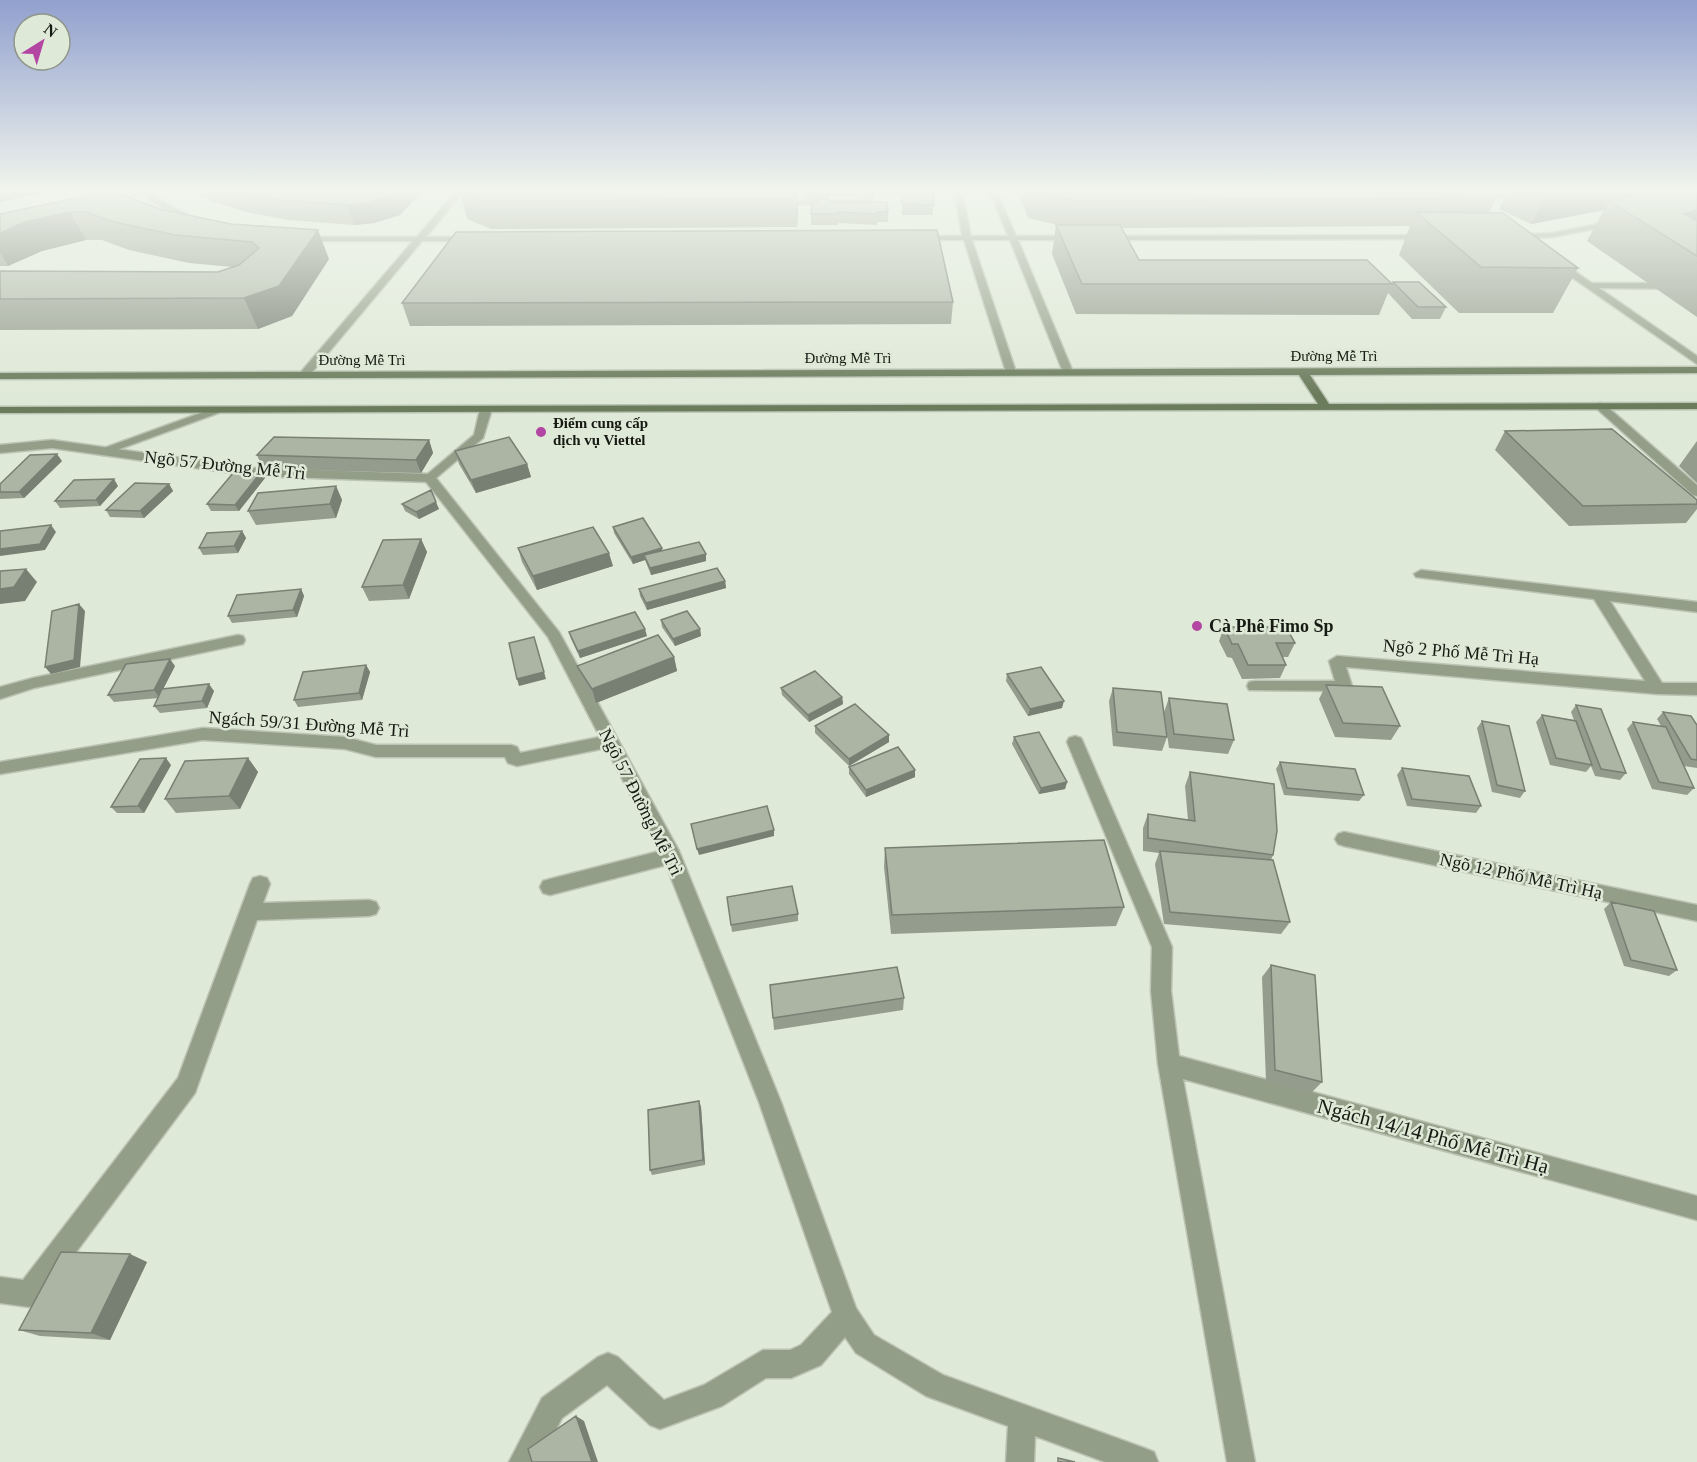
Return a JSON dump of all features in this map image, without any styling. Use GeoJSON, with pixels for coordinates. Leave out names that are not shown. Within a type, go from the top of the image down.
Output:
{"type":"FeatureCollection","features":[{"type":"Feature","properties":{"kind":"main road","name":"Đường Mễ Trì"},"geometry":{"type":"LineString","coordinates":[[0,376],[1697,370]]}},
{"type":"Feature","properties":{"kind":"main road"},"geometry":{"type":"LineString","coordinates":[[1302,371],[1326,407]]}},
{"type":"Feature","properties":{"kind":"main road"},"geometry":{"type":"LineString","coordinates":[[0,410],[1697,406]]}},
{"type":"Feature","properties":{"kind":"street"},"geometry":{"type":"LineString","coordinates":[[304,375],[401,260]]}},
{"type":"Feature","properties":{"kind":"street"},"geometry":{"type":"LineString","coordinates":[[974,260],[1011,372]]}},
{"type":"Feature","properties":{"kind":"street"},"geometry":{"type":"LineString","coordinates":[[1021,260],[1068,372]]}},
{"type":"Feature","properties":{"kind":"street"},"geometry":{"type":"LineString","coordinates":[[1553,260],[1697,361]]}},
{"type":"Feature","properties":{"kind":"street"},"geometry":{"type":"LineString","coordinates":[[1591,286],[1697,286]]}},
{"type":"Feature","properties":{"kind":"street"},"geometry":{"type":"LineString","coordinates":[[1600,406],[1697,492]]}},
{"type":"Feature","properties":{"kind":"street"},"geometry":{"type":"LineString","coordinates":[[429,478],[479,436],[486,409]]}},
{"type":"Feature","properties":{"kind":"street"},"geometry":{"type":"LineString","coordinates":[[102,451],[217,410]]}},
{"type":"Feature","properties":{"kind":"street","name":"Ngõ 57 Đường Mễ Trì"},"geometry":{"type":"LineString","coordinates":[[0,449],[52,444],[253,472],[429,478],[554,635],[672,856],[766,1092],[846,1316],[865,1344],[936,1386],[1144,1462]]}},
{"type":"Feature","properties":{"kind":"street"},"geometry":{"type":"LineString","coordinates":[[1421,574],[1697,607]]}},
{"type":"Feature","properties":{"kind":"street"},"geometry":{"type":"LineString","coordinates":[[1599,596],[1658,688]]}},
{"type":"Feature","properties":{"kind":"street"},"geometry":{"type":"LineString","coordinates":[[0,693],[33,683],[238,640]]}},
{"type":"Feature","properties":{"kind":"street","name":"Ngõ 2 Phố Mễ Trì Hạ"},"geometry":{"type":"LineString","coordinates":[[1255,686],[1344,686],[1337,661],[1658,688],[1697,689]]}},
{"type":"Feature","properties":{"kind":"street","name":"Ngách 59/31 Đường Mễ Trì"},"geometry":{"type":"LineString","coordinates":[[0,768],[203,734],[345,743],[376,751],[511,751],[517,760],[610,741]]}},
{"type":"Feature","properties":{"kind":"street"},"geometry":{"type":"LineString","coordinates":[[1075,741],[1162,947],[1161,991],[1169,1064],[1241,1462]]}},
{"type":"Feature","properties":{"kind":"street","name":"Ngõ 12 Phố Mễ Trì Hạ"},"geometry":{"type":"LineString","coordinates":[[1344,839],[1697,913]]}},
{"type":"Feature","properties":{"kind":"street"},"geometry":{"type":"LineString","coordinates":[[550,887],[672,856]]}},
{"type":"Feature","properties":{"kind":"street"},"geometry":{"type":"LineString","coordinates":[[0,1290],[28,1294],[187,1085],[260,884]]}},
{"type":"Feature","properties":{"kind":"street"},"geometry":{"type":"LineString","coordinates":[[250,912],[369,908]]}},
{"type":"Feature","properties":{"kind":"street","name":"Ngách 14/14 Phố Mễ Trì Hạ"},"geometry":{"type":"LineString","coordinates":[[1169,1064],[1697,1208]]}},
{"type":"Feature","properties":{"kind":"street"},"geometry":{"type":"LineString","coordinates":[[523,1462],[552,1407],[608,1367],[660,1415],[712,1396],[763,1364],[791,1364],[811,1355],[846,1316]]}},
{"type":"Feature","properties":{"kind":"street"},"geometry":{"type":"LineString","coordinates":[[1020,1462],[1022,1418]]}},
{"type":"Feature","properties":{"kind":"building"},"geometry":{"type":"Polygon","coordinates":[[[245,260],[297,260],[279,286],[244,298],[0,299],[0,271],[218,272],[239,265],[245,260]]]}},
{"type":"Feature","properties":{"kind":"building"},"geometry":{"type":"Polygon","coordinates":[[[435,260],[944,260],[953,302],[402,303],[435,260]]]}},
{"type":"Feature","properties":{"kind":"building"},"geometry":{"type":"Polygon","coordinates":[[[1072,260],[1367,260],[1392,284],[1082,284],[1072,260]]]}},
{"type":"Feature","properties":{"kind":"building"},"geometry":{"type":"Polygon","coordinates":[[[1473,260],[1567,260],[1578,268],[1481,267],[1473,260]]]}},
{"type":"Feature","properties":{"kind":"building"},"geometry":{"type":"Polygon","coordinates":[[[1393,282],[1419,282],[1446,307],[1418,307],[1393,282]]]}},
{"type":"Feature","properties":{"kind":"building"},"geometry":{"type":"Polygon","coordinates":[[[1612,429],[1697,500],[1697,504],[1583,506],[1505,431],[1612,429]]]}},
{"type":"Feature","properties":{"kind":"building"},"geometry":{"type":"Polygon","coordinates":[[[274,437],[429,440],[416,460],[257,455],[274,437]]]}},
{"type":"Feature","properties":{"kind":"building"},"geometry":{"type":"Polygon","coordinates":[[[509,437],[527,464],[471,480],[455,451],[509,437]]]}},
{"type":"Feature","properties":{"kind":"building"},"geometry":{"type":"Polygon","coordinates":[[[57,454],[19,492],[0,492],[0,484],[30,455],[57,454]]]}},
{"type":"Feature","properties":{"kind":"building"},"geometry":{"type":"Polygon","coordinates":[[[234,472],[261,472],[235,505],[207,504],[234,472]]]}},
{"type":"Feature","properties":{"kind":"building"},"geometry":{"type":"Polygon","coordinates":[[[114,479],[96,500],[55,501],[74,480],[114,479]]]}},
{"type":"Feature","properties":{"kind":"building"},"geometry":{"type":"Polygon","coordinates":[[[135,483],[169,484],[140,511],[106,510],[135,483]]]}},
{"type":"Feature","properties":{"kind":"building"},"geometry":{"type":"Polygon","coordinates":[[[336,486],[330,504],[248,511],[258,493],[336,486]]]}},
{"type":"Feature","properties":{"kind":"building"},"geometry":{"type":"Polygon","coordinates":[[[431,490],[436,502],[416,512],[402,504],[431,490]]]}},
{"type":"Feature","properties":{"kind":"building"},"geometry":{"type":"Polygon","coordinates":[[[643,518],[662,548],[631,557],[613,527],[643,518]]]}},
{"type":"Feature","properties":{"kind":"building"},"geometry":{"type":"Polygon","coordinates":[[[51,525],[40,544],[0,549],[0,531],[51,525]]]}},
{"type":"Feature","properties":{"kind":"building"},"geometry":{"type":"Polygon","coordinates":[[[593,527],[609,553],[533,576],[518,548],[593,527]]]}},
{"type":"Feature","properties":{"kind":"building"},"geometry":{"type":"Polygon","coordinates":[[[242,531],[234,546],[199,548],[207,533],[242,531]]]}},
{"type":"Feature","properties":{"kind":"building"},"geometry":{"type":"Polygon","coordinates":[[[421,539],[403,585],[362,587],[383,540],[421,539]]]}},
{"type":"Feature","properties":{"kind":"building"},"geometry":{"type":"Polygon","coordinates":[[[699,542],[706,554],[650,568],[644,555],[699,542]]]}},
{"type":"Feature","properties":{"kind":"building"},"geometry":{"type":"Polygon","coordinates":[[[717,568],[725,581],[646,603],[639,589],[717,568]]]}},
{"type":"Feature","properties":{"kind":"building"},"geometry":{"type":"Polygon","coordinates":[[[26,569],[14,587],[0,589],[0,571],[26,569]]]}},
{"type":"Feature","properties":{"kind":"building"},"geometry":{"type":"Polygon","coordinates":[[[301,589],[293,610],[228,616],[237,595],[301,589]]]}},
{"type":"Feature","properties":{"kind":"building"},"geometry":{"type":"Polygon","coordinates":[[[79,604],[74,660],[45,667],[52,611],[79,604]]]}},
{"type":"Feature","properties":{"kind":"building"},"geometry":{"type":"Polygon","coordinates":[[[687,611],[700,629],[673,639],[661,620],[687,611]]]}},
{"type":"Feature","properties":{"kind":"building"},"geometry":{"type":"Polygon","coordinates":[[[635,612],[645,629],[578,651],[569,632],[635,612]]]}},
{"type":"Feature","properties":{"kind":"building"},"geometry":{"type":"Polygon","coordinates":[[[1224,627],[1286,627],[1295,643],[1276,643],[1286,665],[1248,665],[1238,644],[1232,644],[1224,627]]]}},
{"type":"Feature","properties":{"kind":"building"},"geometry":{"type":"Polygon","coordinates":[[[658,635],[674,657],[592,689],[577,666],[658,635]]]}},
{"type":"Feature","properties":{"kind":"building"},"geometry":{"type":"Polygon","coordinates":[[[534,637],[544,672],[517,679],[509,643],[534,637]]]}},
{"type":"Feature","properties":{"kind":"building"},"geometry":{"type":"Polygon","coordinates":[[[170,659],[154,690],[108,695],[126,664],[170,659]]]}},
{"type":"Feature","properties":{"kind":"building"},"geometry":{"type":"Polygon","coordinates":[[[366,665],[359,693],[294,700],[303,672],[366,665]]]}},
{"type":"Feature","properties":{"kind":"building"},"geometry":{"type":"Polygon","coordinates":[[[1041,667],[1064,701],[1030,709],[1007,674],[1041,667]]]}},
{"type":"Feature","properties":{"kind":"building"},"geometry":{"type":"Polygon","coordinates":[[[815,671],[842,697],[808,715],[781,688],[815,671]]]}},
{"type":"Feature","properties":{"kind":"building"},"geometry":{"type":"Polygon","coordinates":[[[209,684],[202,701],[154,706],[162,689],[209,684]]]}},
{"type":"Feature","properties":{"kind":"building"},"geometry":{"type":"Polygon","coordinates":[[[1326,685],[1382,687],[1400,726],[1343,723],[1326,685]]]}},
{"type":"Feature","properties":{"kind":"building"},"geometry":{"type":"Polygon","coordinates":[[[1113,688],[1161,692],[1167,737],[1117,732],[1113,688]]]}},
{"type":"Feature","properties":{"kind":"building"},"geometry":{"type":"Polygon","coordinates":[[[1169,698],[1227,704],[1234,740],[1174,734],[1169,698]]]}},
{"type":"Feature","properties":{"kind":"building"},"geometry":{"type":"Polygon","coordinates":[[[855,704],[889,735],[849,759],[815,726],[855,704]]]}},
{"type":"Feature","properties":{"kind":"building"},"geometry":{"type":"Polygon","coordinates":[[[1576,705],[1601,709],[1626,773],[1601,769],[1576,705]]]}},
{"type":"Feature","properties":{"kind":"building"},"geometry":{"type":"Polygon","coordinates":[[[1663,712],[1691,716],[1697,725],[1697,760],[1691,759],[1663,712]]]}},
{"type":"Feature","properties":{"kind":"building"},"geometry":{"type":"Polygon","coordinates":[[[1542,715],[1576,721],[1592,765],[1556,758],[1542,715]]]}},
{"type":"Feature","properties":{"kind":"building"},"geometry":{"type":"Polygon","coordinates":[[[1482,721],[1509,726],[1525,791],[1497,785],[1482,721]]]}},
{"type":"Feature","properties":{"kind":"building"},"geometry":{"type":"Polygon","coordinates":[[[1633,722],[1666,727],[1694,788],[1659,782],[1633,722]]]}},
{"type":"Feature","properties":{"kind":"building"},"geometry":{"type":"Polygon","coordinates":[[[1039,732],[1067,782],[1041,788],[1014,737],[1039,732]]]}},
{"type":"Feature","properties":{"kind":"building"},"geometry":{"type":"Polygon","coordinates":[[[898,747],[915,770],[866,790],[849,767],[898,747]]]}},
{"type":"Feature","properties":{"kind":"building"},"geometry":{"type":"Polygon","coordinates":[[[166,758],[138,806],[111,807],[140,759],[166,758]]]}},
{"type":"Feature","properties":{"kind":"building"},"geometry":{"type":"Polygon","coordinates":[[[248,758],[229,796],[165,799],[185,761],[248,758]]]}},
{"type":"Feature","properties":{"kind":"building"},"geometry":{"type":"Polygon","coordinates":[[[1280,762],[1355,769],[1364,795],[1287,788],[1280,762]]]}},
{"type":"Feature","properties":{"kind":"building"},"geometry":{"type":"Polygon","coordinates":[[[1402,768],[1469,776],[1481,806],[1412,799],[1402,768]]]}},
{"type":"Feature","properties":{"kind":"building"},"geometry":{"type":"Polygon","coordinates":[[[1190,772],[1274,784],[1277,831],[1273,855],[1148,838],[1148,814],[1195,821],[1190,772]]]}},
{"type":"Feature","properties":{"kind":"building"},"geometry":{"type":"Polygon","coordinates":[[[767,806],[774,830],[697,849],[691,824],[767,806]]]}},
{"type":"Feature","properties":{"kind":"building"},"geometry":{"type":"Polygon","coordinates":[[[1104,840],[1124,907],[892,915],[885,848],[1104,840]]]}},
{"type":"Feature","properties":{"kind":"building"},"geometry":{"type":"Polygon","coordinates":[[[1160,851],[1273,860],[1290,922],[1170,912],[1160,851]]]}},
{"type":"Feature","properties":{"kind":"building"},"geometry":{"type":"Polygon","coordinates":[[[792,886],[798,914],[731,925],[727,897],[792,886]]]}},
{"type":"Feature","properties":{"kind":"building"},"geometry":{"type":"Polygon","coordinates":[[[1611,902],[1654,911],[1677,970],[1631,960],[1611,902]]]}},
{"type":"Feature","properties":{"kind":"building"},"geometry":{"type":"Polygon","coordinates":[[[1271,965],[1315,975],[1322,1082],[1275,1070],[1271,965]]]}},
{"type":"Feature","properties":{"kind":"building"},"geometry":{"type":"Polygon","coordinates":[[[897,967],[904,998],[773,1018],[770,985],[897,967]]]}},
{"type":"Feature","properties":{"kind":"building"},"geometry":{"type":"Polygon","coordinates":[[[699,1101],[703,1160],[650,1170],[648,1110],[699,1101]]]}},
{"type":"Feature","properties":{"kind":"building"},"geometry":{"type":"Polygon","coordinates":[[[61,1252],[130,1254],[91,1333],[19,1330],[61,1252]]]}},
{"type":"Feature","properties":{"kind":"building"},"geometry":{"type":"Polygon","coordinates":[[[576,1416],[592,1462],[532,1462],[528,1449],[576,1416]]]}},
{"type":"Feature","properties":{"kind":"building"},"geometry":{"type":"Polygon","coordinates":[[[1058,1458],[1075,1462],[1058,1462],[1058,1458]]]}},
{"type":"Feature","properties":{"kind":"place","name":"Điểm cung cấp dịch vụ Viettel"},"geometry":{"type":"Point","coordinates":[541,432]}},
{"type":"Feature","properties":{"kind":"place","name":"Cà Phê Fimo Sp"},"geometry":{"type":"Point","coordinates":[1197,626]}}]}
